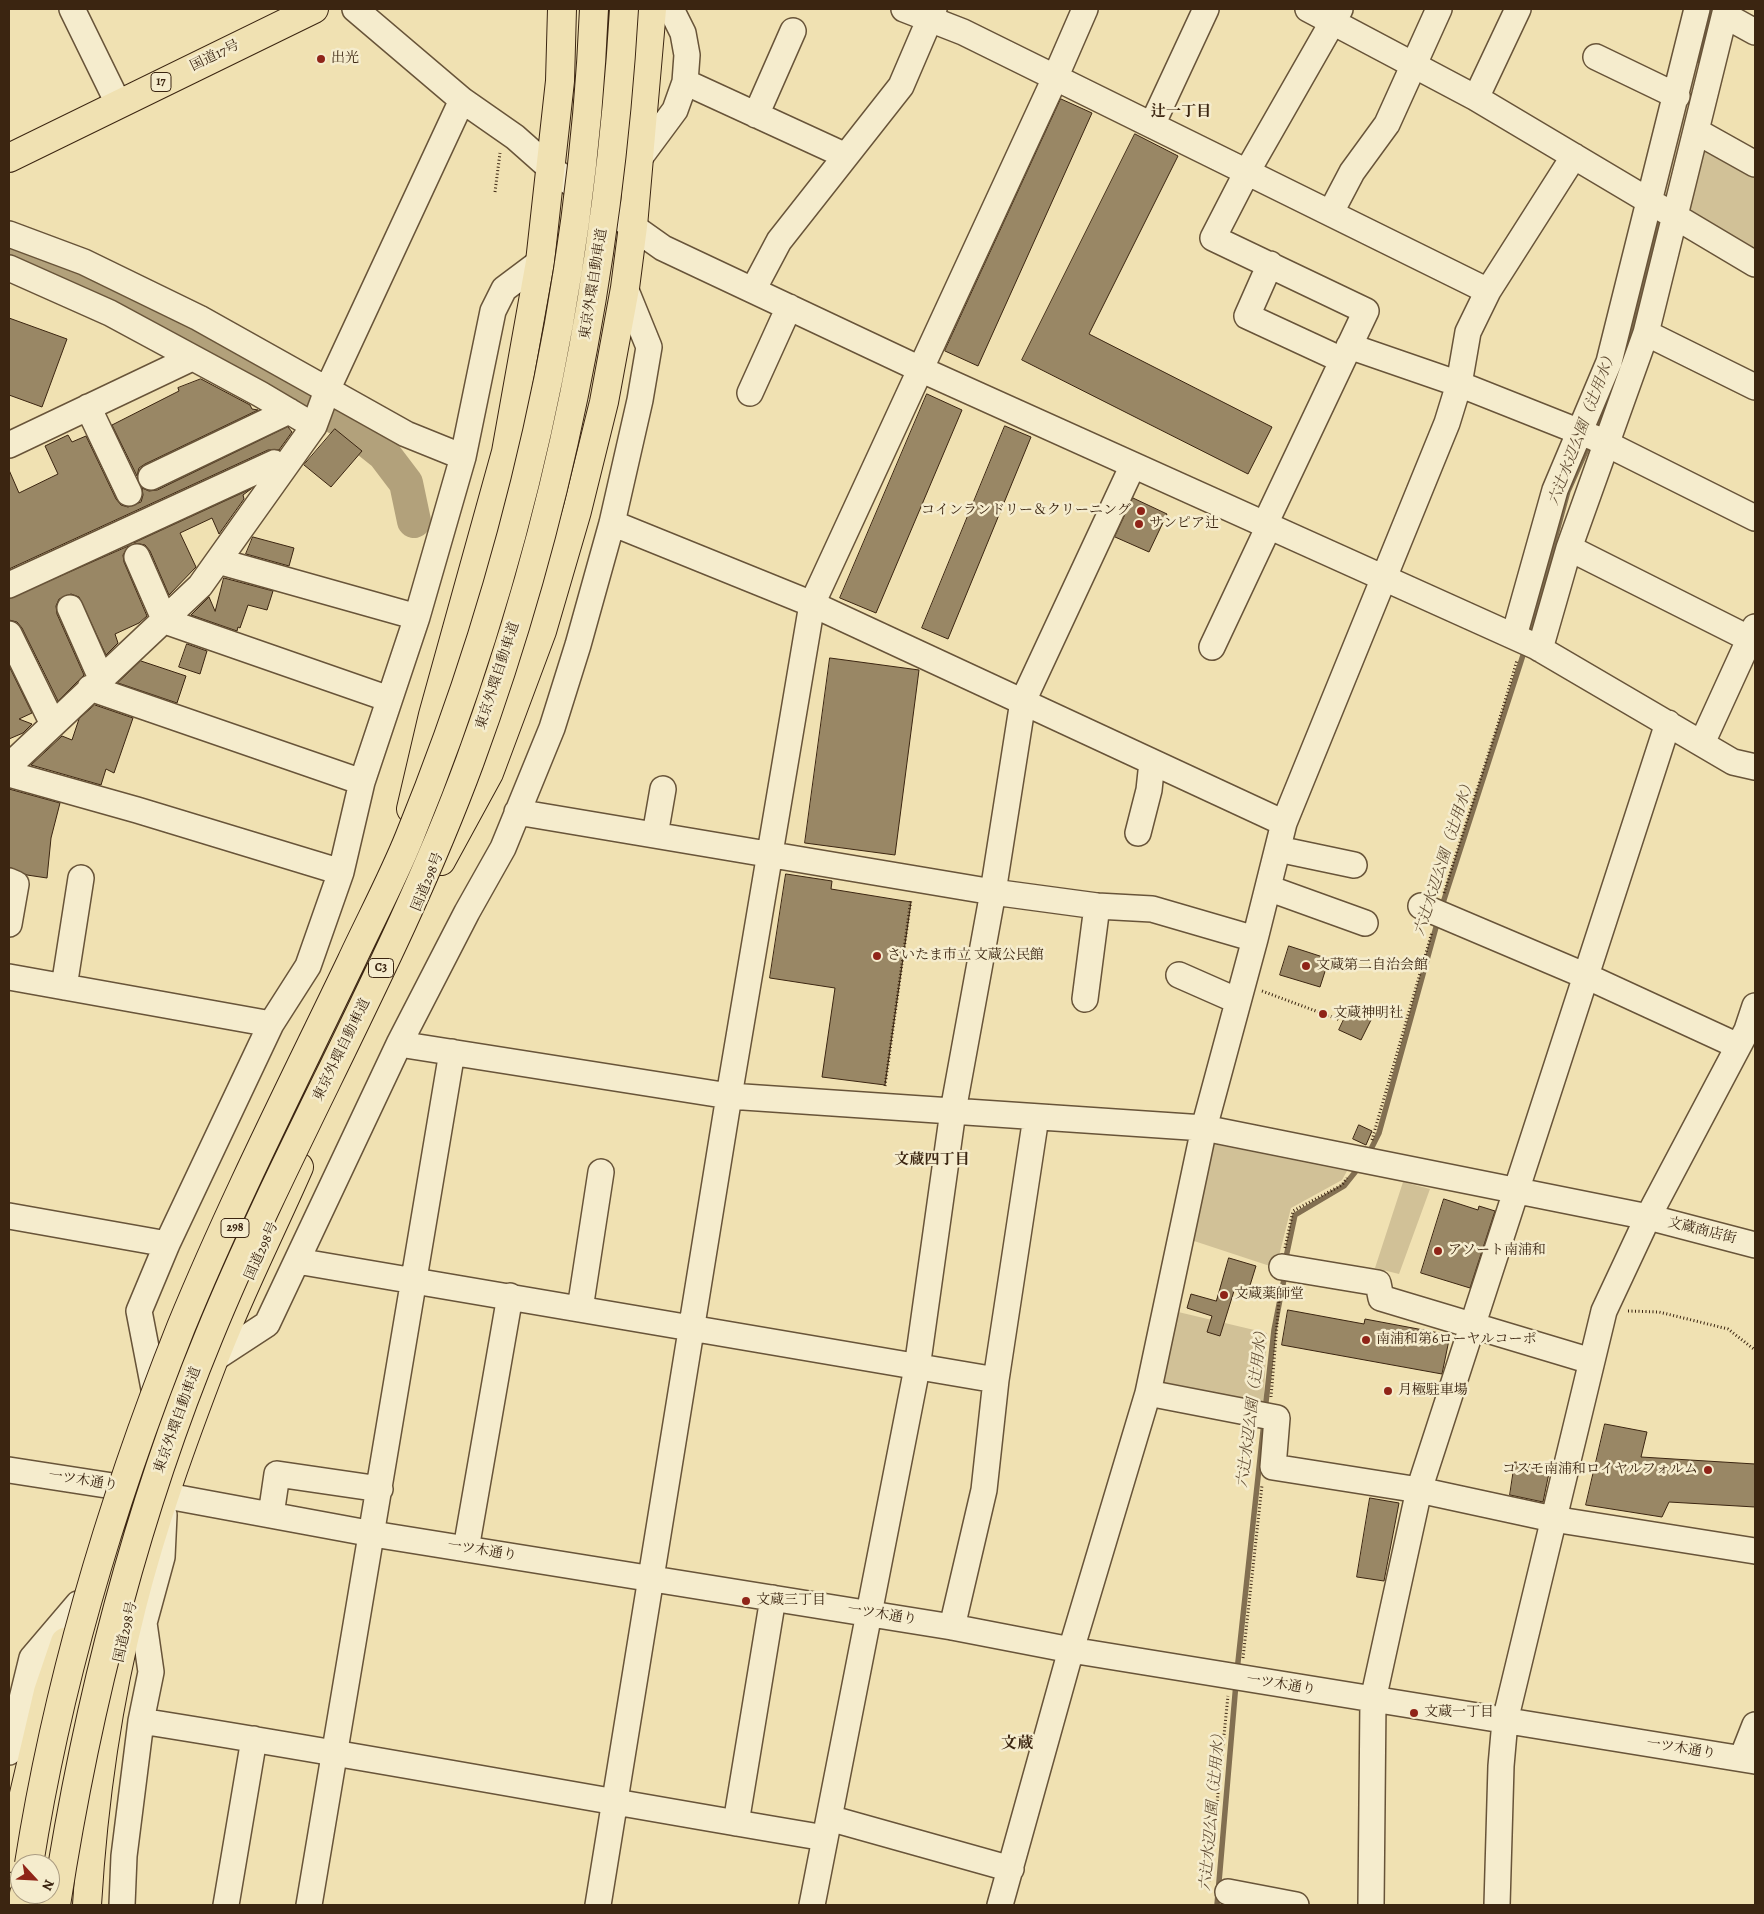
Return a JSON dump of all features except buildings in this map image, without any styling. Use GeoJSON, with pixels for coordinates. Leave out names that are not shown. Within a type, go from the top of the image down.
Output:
{"type":"FeatureCollection","features":[{"type":"Feature","properties":{"kind":"highway","name":"国道17号"},"geometry":{"type":"LineString","coordinates":[[9,158],[118,103],[314,9]]}},
{"type":"Feature","properties":{"kind":"highway"},"geometry":{"type":"LineString","coordinates":[[395,884],[433,715],[506,452],[540,262],[560,81],[562,9]]}},
{"type":"Feature","properties":{"kind":"highway","name":"東京外環自動車道"},"geometry":{"type":"LineString","coordinates":[[31,1854],[37,1814],[65,1683],[101,1551],[144,1426],[182,1326],[224,1229],[407,843],[473,669],[539,422],[558,326],[584,152],[594,9]]}},
{"type":"Feature","properties":{"kind":"highway","name":"東京外環自動車道"},"geometry":{"type":"LineString","coordinates":[[56,1905],[69,1820],[96,1691],[130,1560],[171,1433],[209,1335],[250,1242],[376,978],[432,853],[471,756],[525,593],[568,428],[587,332],[613,154],[624,9]]}},
{"type":"Feature","properties":{"kind":"highway"},"geometry":{"type":"LineString","coordinates":[[425,890],[489,773],[542,630],[577,511],[604,402],[625,288],[634,226],[652,9]]}},
{"type":"Feature","properties":{"kind":"highway","name":"国道298号"},"geometry":{"type":"LineString","coordinates":[[9,1858],[48,1692],[119,1487],[156,1399],[395,884],[424,817],[474,682],[497,610]]}},
{"type":"Feature","properties":{"kind":"highway","name":"国道298号"},"geometry":{"type":"LineString","coordinates":[[87,1894],[97,1793],[111,1701],[132,1606],[165,1495],[215,1358],[425,890],[460,801],[521,622]]}},
{"type":"Feature","properties":{"kind":"street"},"geometry":{"type":"LineString","coordinates":[[72,9],[118,103]]}},
{"type":"Feature","properties":{"kind":"street"},"geometry":{"type":"LineString","coordinates":[[355,9],[462,100],[515,137],[550,168],[663,248],[920,369],[1528,643],[1733,762],[1755,767]]}},
{"type":"Feature","properties":{"kind":"street"},"geometry":{"type":"LineString","coordinates":[[638,160],[675,110],[685,82],[686,55],[683,33],[672,9]]}},
{"type":"Feature","properties":{"kind":"street"},"geometry":{"type":"LineString","coordinates":[[683,33],[689,22],[690,9]]}},
{"type":"Feature","properties":{"kind":"street"},"geometry":{"type":"LineString","coordinates":[[904,9],[932,14],[963,32],[1055,78],[1248,170],[1488,291]]}},
{"type":"Feature","properties":{"kind":"street"},"geometry":{"type":"LineString","coordinates":[[598,1905],[728,1096],[812,604],[1055,78],[1085,9]]}},
{"type":"Feature","properties":{"kind":"street"},"geometry":{"type":"LineString","coordinates":[[1152,125],[1206,9]]}},
{"type":"Feature","properties":{"kind":"street"},"geometry":{"type":"LineString","coordinates":[[1308,9],[1336,15],[1414,65],[1476,98],[1755,264]]}},
{"type":"Feature","properties":{"kind":"street"},"geometry":{"type":"LineString","coordinates":[[1331,212],[1352,172],[1387,124],[1439,9]]}},
{"type":"Feature","properties":{"kind":"street"},"geometry":{"type":"LineString","coordinates":[[1476,98],[1518,9]]}},
{"type":"Feature","properties":{"kind":"street"},"geometry":{"type":"LineString","coordinates":[[1528,643],[1555,490],[1592,437],[1646,333],[1677,96],[1697,9]]}},
{"type":"Feature","properties":{"kind":"street"},"geometry":{"type":"LineString","coordinates":[[1528,643],[1569,548],[1609,362],[1662,208],[1696,131],[1726,12],[1755,32]]}},
{"type":"Feature","properties":{"kind":"street"},"geometry":{"type":"LineString","coordinates":[[753,290],[779,241],[901,86],[932,14]]}},
{"type":"Feature","properties":{"kind":"street"},"geometry":{"type":"LineString","coordinates":[[1212,647],[1366,310],[1214,238],[1248,170],[1336,15]]}},
{"type":"Feature","properties":{"kind":"street"},"geometry":{"type":"LineString","coordinates":[[756,115],[793,31]]}},
{"type":"Feature","properties":{"kind":"street"},"geometry":{"type":"LineString","coordinates":[[1596,57],[1677,96]]}},
{"type":"Feature","properties":{"kind":"street"},"geometry":{"type":"LineString","coordinates":[[685,82],[846,156]]}},
{"type":"Feature","properties":{"kind":"street"},"geometry":{"type":"LineString","coordinates":[[9,766],[200,586],[314,426],[328,388],[462,100]]}},
{"type":"Feature","properties":{"kind":"street"},"geometry":{"type":"LineString","coordinates":[[1696,131],[1755,164]]}},
{"type":"Feature","properties":{"kind":"street"},"geometry":{"type":"LineString","coordinates":[[1000,1905],[1071,1650],[1148,1393],[1204,1128],[1256,939],[1284,823],[1430,468],[1459,384],[1468,332],[1488,291],[1574,156]]}},
{"type":"Feature","properties":{"kind":"street"},"geometry":{"type":"LineString","coordinates":[[9,234],[84,262],[199,318],[328,388],[406,434],[463,457]]}},
{"type":"Feature","properties":{"kind":"street"},"geometry":{"type":"LineString","coordinates":[[156,1399],[138,1311],[167,1244],[271,1024],[308,966],[340,872],[362,782],[417,617],[463,457],[493,312],[504,289],[540,262]]}},
{"type":"Feature","properties":{"kind":"street"},"geometry":{"type":"LineString","coordinates":[[1270,264],[1247,316],[1346,353],[1459,384],[1592,437],[1755,518]]}},
{"type":"Feature","properties":{"kind":"street"},"geometry":{"type":"LineString","coordinates":[[9,268],[110,313],[314,426]]}},
{"type":"Feature","properties":{"kind":"street"},"geometry":{"type":"LineString","coordinates":[[215,1358],[267,1324],[399,1044],[466,912],[503,848],[552,728],[578,645],[612,523],[640,400],[649,347],[625,288]]}},
{"type":"Feature","properties":{"kind":"street"},"geometry":{"type":"LineString","coordinates":[[750,393],[789,307]]}},
{"type":"Feature","properties":{"kind":"street"},"geometry":{"type":"LineString","coordinates":[[1646,333],[1755,387]]}},
{"type":"Feature","properties":{"kind":"street"},"geometry":{"type":"LineString","coordinates":[[9,445],[192,358]]}},
{"type":"Feature","properties":{"kind":"street"},"geometry":{"type":"LineString","coordinates":[[88,407],[129,494]]}},
{"type":"Feature","properties":{"kind":"street"},"geometry":{"type":"LineString","coordinates":[[151,477],[289,411]]}},
{"type":"Feature","properties":{"kind":"street"},"geometry":{"type":"LineString","coordinates":[[9,585],[274,463],[282,470]]}},
{"type":"Feature","properties":{"kind":"street"},"geometry":{"type":"LineString","coordinates":[[812,1905],[917,1368],[953,1111],[993,892],[1023,701],[1133,465]]}},
{"type":"Feature","properties":{"kind":"street"},"geometry":{"type":"LineString","coordinates":[[612,523],[812,604],[1284,823]]}},
{"type":"Feature","properties":{"kind":"street"},"geometry":{"type":"LineString","coordinates":[[1569,548],[1753,633],[1702,744]]}},
{"type":"Feature","properties":{"kind":"street"},"geometry":{"type":"LineString","coordinates":[[137,557],[166,620],[389,699]]}},
{"type":"Feature","properties":{"kind":"street"},"geometry":{"type":"LineString","coordinates":[[218,561],[417,617]]}},
{"type":"Feature","properties":{"kind":"street"},"geometry":{"type":"LineString","coordinates":[[70,608],[96,683]]}},
{"type":"Feature","properties":{"kind":"street"},"geometry":{"type":"LineString","coordinates":[[9,634],[53,724]]}},
{"type":"Feature","properties":{"kind":"street"},"geometry":{"type":"LineString","coordinates":[[96,683],[362,782]]}},
{"type":"Feature","properties":{"kind":"street"},"geometry":{"type":"LineString","coordinates":[[1371,1905],[1373,1700],[1419,1490],[1668,723]]}},
{"type":"Feature","properties":{"kind":"street"},"geometry":{"type":"LineString","coordinates":[[1138,833],[1149,790],[1152,762]]}},
{"type":"Feature","properties":{"kind":"street"},"geometry":{"type":"LineString","coordinates":[[9,774],[137,810],[340,872]]}},
{"type":"Feature","properties":{"kind":"street"},"geometry":{"type":"LineString","coordinates":[[655,835],[663,789]]}},
{"type":"Feature","properties":{"kind":"street"},"geometry":{"type":"LineString","coordinates":[[517,812],[993,892],[1097,906],[1152,909],[1256,939]]}},
{"type":"Feature","properties":{"kind":"street"},"geometry":{"type":"LineString","coordinates":[[1278,849],[1354,865]]}},
{"type":"Feature","properties":{"kind":"street"},"geometry":{"type":"LineString","coordinates":[[64,986],[82,878]]}},
{"type":"Feature","properties":{"kind":"street"},"geometry":{"type":"LineString","coordinates":[[9,882],[16,884],[9,924]]}},
{"type":"Feature","properties":{"kind":"street"},"geometry":{"type":"LineString","coordinates":[[1268,888],[1364,924]]}},
{"type":"Feature","properties":{"kind":"street"},"geometry":{"type":"LineString","coordinates":[[1085,999],[1097,906]]}},
{"type":"Feature","properties":{"kind":"street"},"geometry":{"type":"LineString","coordinates":[[1421,906],[1586,976],[1747,1036]]}},
{"type":"Feature","properties":{"kind":"street"},"geometry":{"type":"LineString","coordinates":[[1179,975],[1241,993]]}},
{"type":"Feature","properties":{"kind":"street"},"geometry":{"type":"LineString","coordinates":[[9,980],[64,986],[271,1024]]}},
{"type":"Feature","properties":{"kind":"street"},"geometry":{"type":"LineString","coordinates":[[1497,1905],[1500,1766],[1505,1721],[1590,1362],[1604,1311],[1648,1218],[1747,1036],[1755,1006]]}},
{"type":"Feature","properties":{"kind":"street","name":"文蔵商店街"},"geometry":{"type":"LineString","coordinates":[[399,1044],[728,1096],[1204,1128],[1517,1190],[1648,1218],[1755,1245]]}},
{"type":"Feature","properties":{"kind":"street"},"geometry":{"type":"LineString","coordinates":[[309,1905],[373,1534],[452,1052]]}},
{"type":"Feature","properties":{"kind":"street"},"geometry":{"type":"LineString","coordinates":[[952,1627],[984,1490],[996,1380],[1036,1116]]}},
{"type":"Feature","properties":{"kind":"street"},"geometry":{"type":"LineString","coordinates":[[580,1309],[601,1172]]}},
{"type":"Feature","properties":{"kind":"street"},"geometry":{"type":"LineString","coordinates":[[9,1216],[167,1244]]}},
{"type":"Feature","properties":{"kind":"street"},"geometry":{"type":"LineString","coordinates":[[297,1260],[917,1368],[996,1380]]}},
{"type":"Feature","properties":{"kind":"street"},"geometry":{"type":"LineString","coordinates":[[1282,1267],[1378,1283],[1381,1298],[1590,1362]]}},
{"type":"Feature","properties":{"kind":"street"},"geometry":{"type":"LineString","coordinates":[[466,1549],[510,1296]]}},
{"type":"Feature","properties":{"kind":"street"},"geometry":{"type":"LineString","coordinates":[[1148,1393],[1277,1418],[1273,1467],[1419,1490],[1553,1518],[1755,1551]]}},
{"type":"Feature","properties":{"kind":"street","name":"一ツ木通り"},"geometry":{"type":"LineString","coordinates":[[9,1470],[165,1495],[373,1534],[952,1627],[1071,1650],[1231,1677],[1748,1759]]}},
{"type":"Feature","properties":{"kind":"street"},"geometry":{"type":"LineString","coordinates":[[271,1515],[277,1474],[380,1488]]}},
{"type":"Feature","properties":{"kind":"street"},"geometry":{"type":"LineString","coordinates":[[122,1905],[124,1856],[141,1721],[151,1672],[144,1623],[162,1557],[165,1495]]}},
{"type":"Feature","properties":{"kind":"street"},"geometry":{"type":"LineString","coordinates":[[736,1823],[773,1598]]}},
{"type":"Feature","properties":{"kind":"street"},"geometry":{"type":"LineString","coordinates":[[9,1752],[32,1658],[78,1604]]}},
{"type":"Feature","properties":{"kind":"street"},"geometry":{"type":"LineString","coordinates":[[141,1721],[334,1752],[614,1803],[736,1823],[827,1828],[1011,1869]]}},
{"type":"Feature","properties":{"kind":"street"},"geometry":{"type":"LineString","coordinates":[[1748,1759],[1755,1725]]}},
{"type":"Feature","properties":{"kind":"street"},"geometry":{"type":"LineString","coordinates":[[226,1905],[254,1739]]}},
{"type":"Feature","properties":{"kind":"street"},"geometry":{"type":"LineString","coordinates":[[1228,1892],[1262,1902],[1296,1905]]}},
{"type":"Feature","properties":{"kind":"path"},"geometry":{"type":"LineString","coordinates":[[495,192],[501,144]]}},
{"type":"Feature","properties":{"kind":"path"},"geometry":{"type":"LineString","coordinates":[[882,1107],[914,879]]}},
{"type":"Feature","properties":{"kind":"path"},"geometry":{"type":"LineString","coordinates":[[1241,993],[1340,1020]]}},
{"type":"Feature","properties":{"kind":"path"},"geometry":{"type":"LineString","coordinates":[[1290,1222],[1293,1211],[1342,1185]]}},
{"type":"Feature","properties":{"kind":"path"},"geometry":{"type":"LineString","coordinates":[[1604,1311],[1659,1312],[1728,1329],[1755,1350]]}},
{"type":"Feature","properties":{"kind":"path"},"geometry":{"type":"LineString","coordinates":[[1228,1892],[1208,1887],[1231,1677]]}},
{"type":"Feature","properties":{"kind":"shaded area"},"geometry":{"type":"Polygon","coordinates":[[[1701,144],[1755,173],[1755,255],[1685,211],[1701,144]]]}},
{"type":"Feature","properties":{"kind":"shaded area"},"geometry":{"type":"Polygon","coordinates":[[[1208,1143],[1347,1171],[1342,1180],[1291,1208],[1276,1268],[1188,1239],[1208,1143]]]}},
{"type":"Feature","properties":{"kind":"shaded area"},"geometry":{"type":"Polygon","coordinates":[[[1403,1182],[1430,1189],[1399,1274],[1375,1268],[1403,1182]]]}},
{"type":"Feature","properties":{"kind":"shaded area"},"geometry":{"type":"Polygon","coordinates":[[[1174,1311],[1267,1333],[1263,1415],[1159,1389],[1174,1311]]]}},
{"type":"Feature","properties":{"kind":"waterway","name":"六辻水辺公園（辻用水）"},"geometry":{"type":"LineString","coordinates":[[1700,61],[1711,9]]}},
{"type":"Feature","properties":{"kind":"waterway","name":"六辻水辺公園（辻用水）"},"geometry":{"type":"LineString","coordinates":[[1625,357],[1662,216]]}},
{"type":"Feature","properties":{"kind":"waterway"},"geometry":{"type":"LineString","coordinates":[[9,255],[191,334],[344,422],[384,454],[406,483],[414,521]]}},
{"type":"Feature","properties":{"kind":"waterway","name":"六辻水辺公園（辻用水）"},"geometry":{"type":"LineString","coordinates":[[1595,431],[1614,387]]}},
{"type":"Feature","properties":{"kind":"waterway","name":"六辻水辺公園（辻用水）"},"geometry":{"type":"LineString","coordinates":[[1528,637],[1568,491],[1590,442]]}},
{"type":"Feature","properties":{"kind":"waterway","name":"六辻水辺公園（辻用水）"},"geometry":{"type":"LineString","coordinates":[[1441,909],[1525,649]]}},
{"type":"Feature","properties":{"kind":"waterway","name":"六辻水辺公園（辻用水）"},"geometry":{"type":"LineString","coordinates":[[1368,1155],[1379,1133],[1438,920]]}},
{"type":"Feature","properties":{"kind":"waterway","name":"六辻水辺公園（辻用水）"},"geometry":{"type":"LineString","coordinates":[[1285,1262],[1295,1215],[1344,1186],[1360,1166]]}},
{"type":"Feature","properties":{"kind":"waterway","name":"六辻水辺公園（辻用水）"},"geometry":{"type":"LineString","coordinates":[[1265,1411],[1274,1330],[1285,1274]]}},
{"type":"Feature","properties":{"kind":"waterway","name":"六辻水辺公園（辻用水）"},"geometry":{"type":"LineString","coordinates":[[1237,1671],[1264,1422]]}},
{"type":"Feature","properties":{"kind":"waterway","name":"六辻水辺公園（辻用水）"},"geometry":{"type":"LineString","coordinates":[[1217,1905],[1236,1683]]}},
{"type":"Feature","properties":{"kind":"place","name":"出光"},"geometry":{"type":"Point","coordinates":[321,59]}},
{"type":"Feature","properties":{"kind":"place","name":"コインランドリー＆クリーニング"},"geometry":{"type":"Point","coordinates":[1141,511]}},
{"type":"Feature","properties":{"kind":"place","name":"サンピア辻"},"geometry":{"type":"Point","coordinates":[1139,524]}},
{"type":"Feature","properties":{"kind":"place","name":"さいたま市立 文蔵公民館"},"geometry":{"type":"Point","coordinates":[877,956]}},
{"type":"Feature","properties":{"kind":"place","name":"文蔵第二自治会館"},"geometry":{"type":"Point","coordinates":[1306,966]}},
{"type":"Feature","properties":{"kind":"place","name":"文蔵神明社"},"geometry":{"type":"Point","coordinates":[1323,1014]}},
{"type":"Feature","properties":{"kind":"place","name":"アソート南浦和"},"geometry":{"type":"Point","coordinates":[1438,1251]}},
{"type":"Feature","properties":{"kind":"place","name":"文蔵薬師堂"},"geometry":{"type":"Point","coordinates":[1224,1295]}},
{"type":"Feature","properties":{"kind":"place","name":"南浦和第6ローヤルコーポ"},"geometry":{"type":"Point","coordinates":[1366,1340]}},
{"type":"Feature","properties":{"kind":"place","name":"月極駐車場"},"geometry":{"type":"Point","coordinates":[1388,1391]}},
{"type":"Feature","properties":{"kind":"place","name":"コスモ南浦和ロイヤルフォルム"},"geometry":{"type":"Point","coordinates":[1708,1470]}},
{"type":"Feature","properties":{"kind":"place","name":"文蔵三丁目"},"geometry":{"type":"Point","coordinates":[746,1601]}},
{"type":"Feature","properties":{"kind":"place","name":"文蔵一丁目"},"geometry":{"type":"Point","coordinates":[1414,1713]}},
{"type":"Feature","properties":{"kind":"district","name":"辻一丁目"},"geometry":{"type":"Point","coordinates":[1181,112]}},
{"type":"Feature","properties":{"kind":"district","name":"文蔵四丁目"},"geometry":{"type":"Point","coordinates":[932,1160]}},
{"type":"Feature","properties":{"kind":"district","name":"文蔵"},"geometry":{"type":"Point","coordinates":[1017,1744]}}]}
